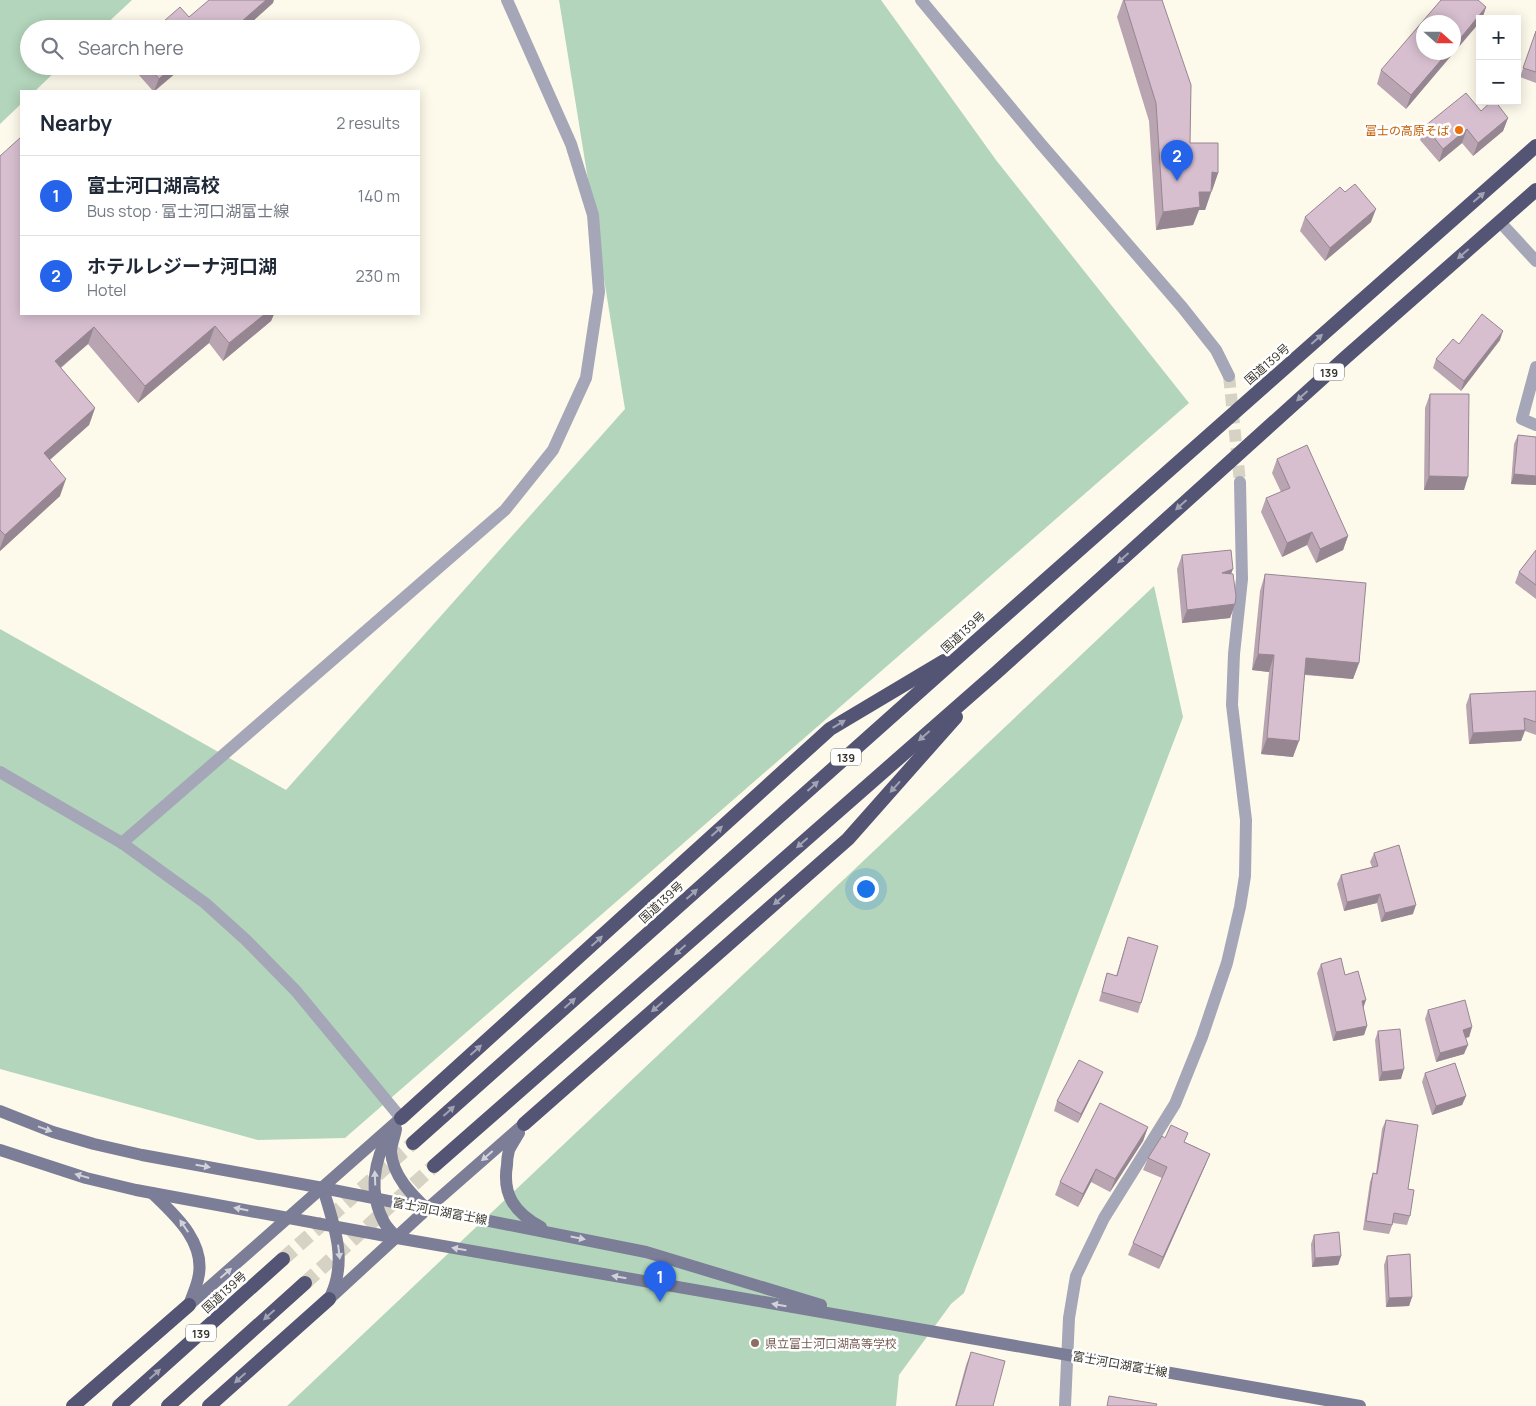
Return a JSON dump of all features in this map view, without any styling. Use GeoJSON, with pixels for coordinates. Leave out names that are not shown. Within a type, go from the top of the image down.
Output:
{"type":"FeatureCollection","features":[{"type":"Feature","properties":{"kind":"highway","name":"国道139号"},"geometry":{"type":"LineString","coordinates":[[413,1143],[1536,146]]}},
{"type":"Feature","properties":{"kind":"highway","name":"139"},"geometry":{"type":"LineString","coordinates":[[434,1166],[997,672],[1346,357],[1536,190]]}},
{"type":"Feature","properties":{"kind":"highway"},"geometry":{"type":"LineString","coordinates":[[401,1118],[830,729],[974,643]]}},
{"type":"Feature","properties":{"kind":"highway"},"geometry":{"type":"LineString","coordinates":[[524,1124],[848,839],[997,672]]}},
{"type":"Feature","properties":{"kind":"highway","name":"国道139号"},"geometry":{"type":"LineString","coordinates":[[118,1406],[283,1259]]}},
{"type":"Feature","properties":{"kind":"highway","name":"139"},"geometry":{"type":"LineString","coordinates":[[168,1406],[305,1283]]}},
{"type":"Feature","properties":{"kind":"highway"},"geometry":{"type":"LineString","coordinates":[[209,1406],[329,1299]]}},
{"type":"Feature","properties":{"kind":"highway"},"geometry":{"type":"LineString","coordinates":[[73,1406],[189,1305]]}},
{"type":"Feature","properties":{"kind":"main road","name":"富士河口湖富士線"},"geometry":{"type":"LineString","coordinates":[[0,1111],[53,1132],[142,1155],[322,1188],[646,1252],[879,1322]]}},
{"type":"Feature","properties":{"kind":"main road"},"geometry":{"type":"LineString","coordinates":[[189,1305],[401,1118]]}},
{"type":"Feature","properties":{"kind":"main road"},"geometry":{"type":"LineString","coordinates":[[397,1238],[384,1223],[376,1199],[375,1169],[380,1149],[391,1130],[401,1118]]}},
{"type":"Feature","properties":{"kind":"main road"},"geometry":{"type":"LineString","coordinates":[[401,1118],[396,1129],[391,1152],[396,1170],[402,1183],[412,1196],[427,1209]]}},
{"type":"Feature","properties":{"kind":"main road"},"geometry":{"type":"LineString","coordinates":[[329,1299],[427,1209],[524,1124]]}},
{"type":"Feature","properties":{"kind":"main road"},"geometry":{"type":"LineString","coordinates":[[524,1124],[509,1150],[505,1176],[507,1192],[514,1206],[526,1219],[550,1232]]}},
{"type":"Feature","properties":{"kind":"main road","name":"富士河口湖富士線"},"geometry":{"type":"LineString","coordinates":[[0,1150],[86,1178],[152,1193],[397,1238],[1360,1406]]}},
{"type":"Feature","properties":{"kind":"main road"},"geometry":{"type":"LineString","coordinates":[[322,1188],[334,1226],[340,1260],[338,1276],[329,1299]]}},
{"type":"Feature","properties":{"kind":"main road"},"geometry":{"type":"LineString","coordinates":[[152,1193],[179,1220],[191,1238],[199,1259],[198,1277],[189,1305]]}},
{"type":"Feature","properties":{"kind":"street"},"geometry":{"type":"LineString","coordinates":[[122,842],[506,510],[553,450],[586,378],[599,292],[593,215],[571,144],[507,0]]}},
{"type":"Feature","properties":{"kind":"street"},"geometry":{"type":"LineString","coordinates":[[920,0],[1040,144],[1188,314],[1216,350],[1229,376]]}},
{"type":"Feature","properties":{"kind":"street"},"geometry":{"type":"LineString","coordinates":[[1500,222],[1536,261]]}},
{"type":"Feature","properties":{"kind":"street"},"geometry":{"type":"LineString","coordinates":[[1536,367],[1522,419],[1536,425]]}},
{"type":"Feature","properties":{"kind":"street"},"geometry":{"type":"LineString","coordinates":[[1065,1406],[1069,1318],[1076,1276],[1104,1218],[1175,1104],[1202,1037],[1227,963],[1240,907],[1245,876],[1246,820],[1232,705],[1234,654],[1242,579],[1240,482]]}},
{"type":"Feature","properties":{"kind":"street"},"geometry":{"type":"LineString","coordinates":[[0,772],[122,842],[206,903],[246,940],[296,991],[401,1118]]}},
{"type":"Feature","properties":{"kind":"green space"},"geometry":{"type":"Polygon","coordinates":[[[0,0],[132,0],[111,20],[20,20],[20,75],[52,75],[36,90],[20,90],[20,105],[0,124],[0,0]]]}},
{"type":"Feature","properties":{"kind":"green space"},"geometry":{"type":"Polygon","coordinates":[[[559,0],[881,0],[996,160],[1189,403],[345,1138],[258,1140],[0,1069],[0,629],[286,790],[625,409],[559,0]]]}},
{"type":"Feature","properties":{"kind":"green space"},"geometry":{"type":"Polygon","coordinates":[[[1154,586],[1183,717],[964,1293],[951,1304],[899,1375],[896,1406],[287,1406],[1154,586]]]}},
{"type":"Feature","properties":{"kind":"building"},"geometry":{"type":"Polygon","coordinates":[[[209,0],[266,0],[243,20],[165,20],[180,7],[189,17],[209,0]]]}},
{"type":"Feature","properties":{"kind":"building"},"geometry":{"type":"Polygon","coordinates":[[[1124,0],[1162,0],[1191,85],[1190,143],[1218,143],[1218,173],[1212,172],[1211,192],[1199,192],[1200,207],[1163,212],[1156,103],[1124,0]]]}},
{"type":"Feature","properties":{"kind":"building"},"geometry":{"type":"Polygon","coordinates":[[[1441,0],[1478,0],[1486,7],[1479,15],[1476,15],[1476,19],[1461,37],[1461,15],[1428,15],[1441,0]]]}},
{"type":"Feature","properties":{"kind":"building"},"geometry":{"type":"Polygon","coordinates":[[[1416,29],[1416,60],[1441,60],[1411,95],[1381,70],[1416,29]]]}},
{"type":"Feature","properties":{"kind":"building"},"geometry":{"type":"Polygon","coordinates":[[[1536,31],[1536,72],[1523,68],[1536,31]]]}},
{"type":"Feature","properties":{"kind":"building"},"geometry":{"type":"Polygon","coordinates":[[[1466,93],[1481,111],[1488,105],[1498,105],[1508,118],[1478,143],[1467,129],[1443,149],[1425,126],[1466,93]]]}},
{"type":"Feature","properties":{"kind":"building"},"geometry":{"type":"Polygon","coordinates":[[[20,138],[20,315],[264,315],[229,343],[215,326],[145,386],[94,327],[55,361],[95,408],[44,453],[66,479],[5,535],[0,530],[0,156],[20,138]]]}},
{"type":"Feature","properties":{"kind":"building"},"geometry":{"type":"Polygon","coordinates":[[[1355,184],[1376,209],[1330,248],[1305,217],[1340,187],[1345,192],[1355,184]]]}},
{"type":"Feature","properties":{"kind":"building"},"geometry":{"type":"Polygon","coordinates":[[[1482,314],[1503,331],[1464,381],[1436,359],[1453,339],[1459,344],[1482,314]]]}},
{"type":"Feature","properties":{"kind":"building"},"geometry":{"type":"Polygon","coordinates":[[[1430,394],[1469,394],[1468,477],[1429,476],[1430,394]]]}},
{"type":"Feature","properties":{"kind":"building"},"geometry":{"type":"Polygon","coordinates":[[[1518,435],[1536,437],[1536,476],[1514,474],[1518,435]]]}},
{"type":"Feature","properties":{"kind":"building"},"geometry":{"type":"Polygon","coordinates":[[[1307,445],[1348,536],[1320,549],[1312,532],[1287,543],[1266,498],[1290,488],[1277,459],[1307,445]]]}},
{"type":"Feature","properties":{"kind":"building"},"geometry":{"type":"Polygon","coordinates":[[[1231,550],[1233,569],[1222,573],[1233,574],[1236,596],[1235,604],[1187,610],[1182,555],[1231,550]]]}},
{"type":"Feature","properties":{"kind":"building"},"geometry":{"type":"Polygon","coordinates":[[[1536,550],[1536,585],[1519,572],[1536,550]]]}},
{"type":"Feature","properties":{"kind":"building"},"geometry":{"type":"Polygon","coordinates":[[[1265,574],[1366,583],[1359,663],[1306,658],[1299,741],[1267,738],[1274,655],[1258,654],[1265,574]]]}},
{"type":"Feature","properties":{"kind":"building"},"geometry":{"type":"Polygon","coordinates":[[[1536,691],[1536,722],[1524,718],[1525,730],[1473,733],[1470,694],[1536,691]]]}},
{"type":"Feature","properties":{"kind":"building"},"geometry":{"type":"Polygon","coordinates":[[[1399,845],[1416,905],[1385,913],[1380,894],[1347,902],[1341,875],[1378,866],[1374,853],[1399,845]]]}},
{"type":"Feature","properties":{"kind":"building"},"geometry":{"type":"Polygon","coordinates":[[[1128,937],[1158,946],[1141,1003],[1102,992],[1107,973],[1117,976],[1128,937]]]}},
{"type":"Feature","properties":{"kind":"building"},"geometry":{"type":"Polygon","coordinates":[[[1341,958],[1345,975],[1358,971],[1366,1000],[1362,1001],[1367,1026],[1336,1032],[1321,964],[1341,958]]]}},
{"type":"Feature","properties":{"kind":"building"},"geometry":{"type":"Polygon","coordinates":[[[1465,1000],[1472,1027],[1463,1030],[1468,1045],[1440,1053],[1428,1010],[1465,1000]]]}},
{"type":"Feature","properties":{"kind":"building"},"geometry":{"type":"Polygon","coordinates":[[[1400,1029],[1404,1069],[1382,1072],[1378,1031],[1400,1029]]]}},
{"type":"Feature","properties":{"kind":"building"},"geometry":{"type":"Polygon","coordinates":[[[1079,1060],[1103,1072],[1081,1114],[1057,1101],[1079,1060]]]}},
{"type":"Feature","properties":{"kind":"building"},"geometry":{"type":"Polygon","coordinates":[[[1455,1063],[1466,1096],[1436,1106],[1425,1073],[1455,1063]]]}},
{"type":"Feature","properties":{"kind":"building"},"geometry":{"type":"Polygon","coordinates":[[[1100,1103],[1148,1127],[1115,1179],[1096,1169],[1083,1194],[1060,1182],[1100,1103]]]}},
{"type":"Feature","properties":{"kind":"building"},"geometry":{"type":"Polygon","coordinates":[[[1386,1120],[1418,1125],[1408,1189],[1414,1190],[1410,1216],[1394,1213],[1392,1225],[1366,1221],[1373,1173],[1377,1174],[1386,1120]]]}},
{"type":"Feature","properties":{"kind":"building"},"geometry":{"type":"Polygon","coordinates":[[[1171,1125],[1188,1133],[1184,1142],[1210,1154],[1163,1257],[1133,1243],[1167,1167],[1148,1158],[1162,1136],[1165,1138],[1171,1125]]]}},
{"type":"Feature","properties":{"kind":"building"},"geometry":{"type":"Polygon","coordinates":[[[1339,1232],[1341,1256],[1315,1258],[1314,1235],[1339,1232]]]}},
{"type":"Feature","properties":{"kind":"building"},"geometry":{"type":"Polygon","coordinates":[[[1410,1254],[1412,1297],[1389,1298],[1387,1256],[1410,1254]]]}},
{"type":"Feature","properties":{"kind":"building"},"geometry":{"type":"Polygon","coordinates":[[[971,1352],[1005,1361],[993,1406],[956,1406],[971,1352]]]}},
{"type":"Feature","properties":{"kind":"building"},"geometry":{"type":"Polygon","coordinates":[[[1109,1396],[1157,1404],[1156,1406],[1107,1406],[1109,1396]]]}},
{"type":"Feature","properties":{"kind":"tunnel"},"geometry":{"type":"LineString","coordinates":[[1229,376],[1240,482]]}},
{"type":"Feature","properties":{"kind":"tunnel"},"geometry":{"type":"LineString","coordinates":[[283,1259],[413,1143]]}},
{"type":"Feature","properties":{"kind":"tunnel"},"geometry":{"type":"LineString","coordinates":[[305,1283],[434,1166]]}},
{"type":"Feature","properties":{"kind":"place","name":"富士の高原そば"},"geometry":{"type":"Point","coordinates":[1459,130]}},
{"type":"Feature","properties":{"kind":"place","name":"ホテルレジーナ河口湖"},"geometry":{"type":"Point","coordinates":[1177,181]}},
{"type":"Feature","properties":{"kind":"place","name":"富士河口湖高校"},"geometry":{"type":"Point","coordinates":[660,1302]}},
{"type":"Feature","properties":{"kind":"place","name":"県立富士河口湖高等学校"},"geometry":{"type":"Point","coordinates":[755,1343]}}]}
